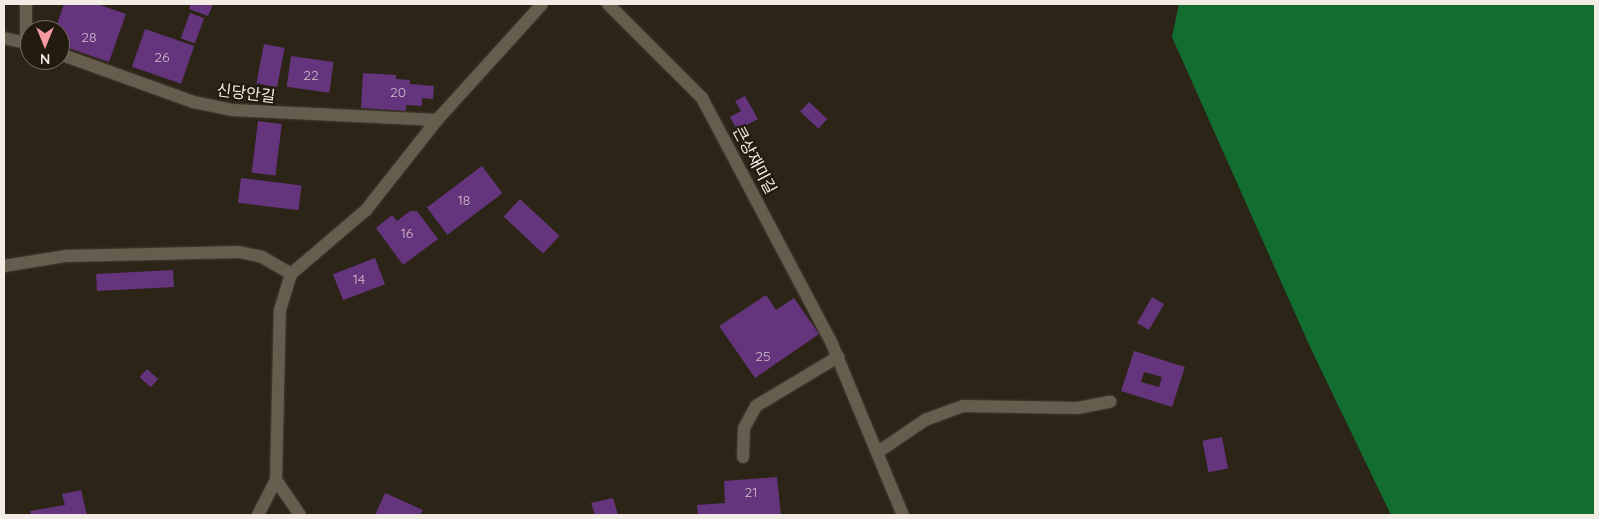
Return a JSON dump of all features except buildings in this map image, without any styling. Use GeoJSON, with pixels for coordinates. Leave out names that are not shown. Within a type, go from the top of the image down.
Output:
{"type":"FeatureCollection","features":[{"type":"Feature","properties":{"kind":"lane"},"geometry":{"type":"LineString","coordinates":[[26,4],[27,20]]}},
{"type":"Feature","properties":{"kind":"lane"},"geometry":{"type":"LineString","coordinates":[[258,515],[276,480],[280,310],[292,274],[366,210],[437,120],[542,4]]}},
{"type":"Feature","properties":{"kind":"lane","name":"큰상재미길"},"geometry":{"type":"LineString","coordinates":[[608,4],[702,98],[838,357],[903,515]]}},
{"type":"Feature","properties":{"kind":"lane"},"geometry":{"type":"LineString","coordinates":[[4,38],[20,41]]}},
{"type":"Feature","properties":{"kind":"lane","name":"신당안길"},"geometry":{"type":"LineString","coordinates":[[70,58],[177,97],[233,110],[437,120]]}},
{"type":"Feature","properties":{"kind":"lane"},"geometry":{"type":"LineString","coordinates":[[4,266],[66,256],[240,252],[262,257],[292,274]]}},
{"type":"Feature","properties":{"kind":"lane"},"geometry":{"type":"LineString","coordinates":[[743,457],[744,428],[756,406],[838,357]]}},
{"type":"Feature","properties":{"kind":"lane"},"geometry":{"type":"LineString","coordinates":[[878,452],[925,420],[963,406],[1078,408],[1110,402]]}},
{"type":"Feature","properties":{"kind":"lane"},"geometry":{"type":"LineString","coordinates":[[276,480],[300,515]]}},
{"type":"Feature","properties":{"kind":"green space"},"geometry":{"type":"Polygon","coordinates":[[[1179,4],[1595,4],[1595,515],[1391,515],[1311,349],[1172,37],[1179,4]]]}}]}
